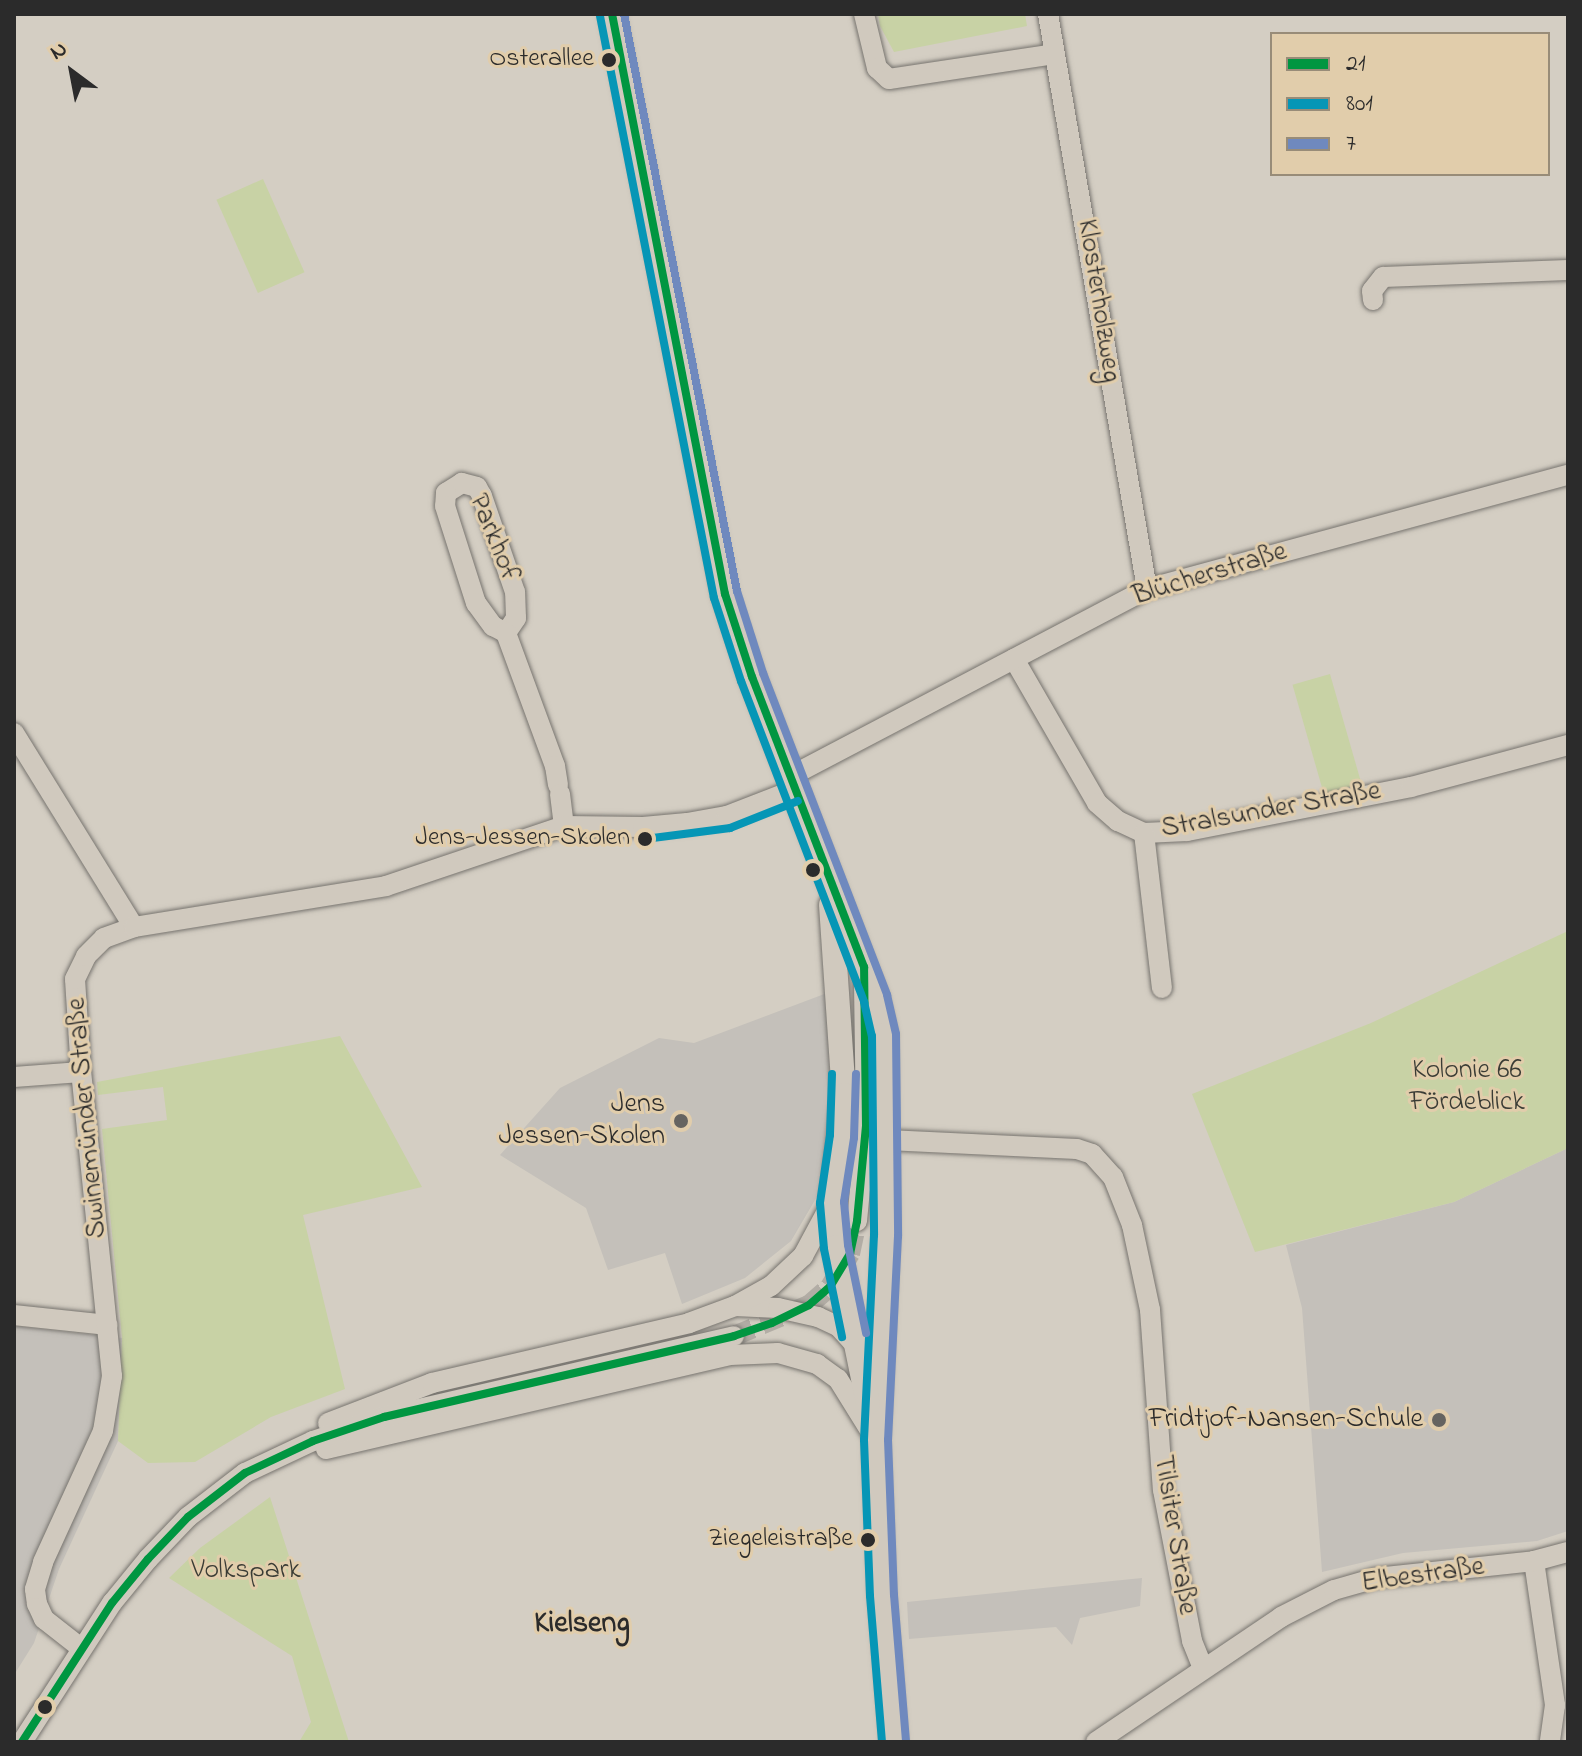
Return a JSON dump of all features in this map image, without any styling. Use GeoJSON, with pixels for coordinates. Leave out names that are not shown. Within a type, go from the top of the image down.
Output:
{"type":"FeatureCollection","features":[{"type":"Feature","properties":{"kind":"main road"},"geometry":{"type":"LineString","coordinates":[[612,14],[725,594],[752,677],[864,967],[884,1035],[886,1235],[876,1440],[882,1596],[894,1742]]}},
{"type":"Feature","properties":{"kind":"main road"},"geometry":{"type":"LineString","coordinates":[[829,878],[844,1095],[832,1202],[836,1247],[876,1440]]}},
{"type":"Feature","properties":{"kind":"street"},"geometry":{"type":"LineString","coordinates":[[864,14],[877,68],[889,79],[1054,54]]}},
{"type":"Feature","properties":{"kind":"street","name":"Klosterholzweg"},"geometry":{"type":"LineString","coordinates":[[1048,14],[1147,589]]}},
{"type":"Feature","properties":{"kind":"street"},"geometry":{"type":"LineString","coordinates":[[1373,300],[1376,283],[1383,277],[1396,275],[1568,270]]}},
{"type":"Feature","properties":{"kind":"street","name":"Blücherstraße"},"geometry":{"type":"LineString","coordinates":[[792,783],[1147,589],[1568,475]]}},
{"type":"Feature","properties":{"kind":"street","name":"Parkhof"},"geometry":{"type":"LineString","coordinates":[[506,633],[516,618],[515,592],[482,496],[477,487],[462,483],[446,493],[445,506],[476,603],[493,626],[506,633],[555,766],[564,826]]}},
{"type":"Feature","properties":{"kind":"street","name":"Stralsunder Straße"},"geometry":{"type":"LineString","coordinates":[[1014,659],[1097,803],[1118,821],[1144,833],[1187,831],[1411,787],[1568,745]]}},
{"type":"Feature","properties":{"kind":"street"},"geometry":{"type":"LineString","coordinates":[[14,733],[134,927]]}},
{"type":"Feature","properties":{"kind":"street","name":"Swinemünder Straße"},"geometry":{"type":"LineString","coordinates":[[81,1648],[44,1619],[35,1589],[43,1562],[103,1431],[112,1376],[81,1072],[75,979],[86,956],[104,938],[134,927],[386,886],[564,826],[643,827],[727,816],[792,783]]}},
{"type":"Feature","properties":{"kind":"street"},"geometry":{"type":"LineString","coordinates":[[1144,833],[1162,988]]}},
{"type":"Feature","properties":{"kind":"street"},"geometry":{"type":"LineString","coordinates":[[857,1221],[866,1126],[864,967]]}},
{"type":"Feature","properties":{"kind":"street"},"geometry":{"type":"LineString","coordinates":[[14,1077],[81,1072]]}},
{"type":"Feature","properties":{"kind":"street","name":"Tilsiter Straße"},"geometry":{"type":"LineString","coordinates":[[887,1140],[1077,1149],[1092,1154],[1113,1177],[1132,1225],[1150,1310],[1163,1490],[1192,1641],[1203,1668]]}},
{"type":"Feature","properties":{"kind":"street"},"geometry":{"type":"LineString","coordinates":[[22,1742],[81,1648],[148,1559],[215,1494],[256,1466],[307,1433],[432,1383],[689,1323],[735,1306],[771,1286],[803,1256],[832,1202]]}},
{"type":"Feature","properties":{"kind":"street"},"geometry":{"type":"LineString","coordinates":[[735,1306],[778,1308],[818,1317],[839,1327],[866,1360],[873,1380],[876,1410]]}},
{"type":"Feature","properties":{"kind":"street"},"geometry":{"type":"LineString","coordinates":[[14,1315],[107,1325]]}},
{"type":"Feature","properties":{"kind":"street"},"geometry":{"type":"LineString","coordinates":[[256,1466],[313,1441],[384,1417],[734,1336]]}},
{"type":"Feature","properties":{"kind":"street"},"geometry":{"type":"LineString","coordinates":[[256,1466],[435,1422],[742,1355],[778,1353],[817,1364],[838,1379],[876,1440]]}},
{"type":"Feature","properties":{"kind":"street","name":"Elbestraße"},"geometry":{"type":"LineString","coordinates":[[1203,1668],[1281,1617],[1334,1590],[1411,1573],[1534,1561],[1568,1552]]}},
{"type":"Feature","properties":{"kind":"street"},"geometry":{"type":"LineString","coordinates":[[1534,1561],[1555,1705],[1550,1742]]}},
{"type":"Feature","properties":{"kind":"street"},"geometry":{"type":"LineString","coordinates":[[1096,1742],[1203,1668]]}},
{"type":"Feature","properties":{"kind":"shaded area","name":"Jens Jessen-Skolen"},"geometry":{"type":"Polygon","coordinates":[[[827,993],[836,1076],[825,1183],[791,1241],[745,1278],[682,1304],[665,1253],[608,1270],[586,1208],[500,1155],[560,1088],[659,1038],[694,1043],[827,993]]]}},
{"type":"Feature","properties":{"kind":"shaded area","name":"Fridtjof-Nansen-Schule"},"geometry":{"type":"Polygon","coordinates":[[[1568,1148],[1568,1531],[1537,1541],[1403,1553],[1322,1572],[1302,1308],[1286,1245],[1454,1202],[1568,1148]]]}},
{"type":"Feature","properties":{"kind":"shaded area"},"geometry":{"type":"Polygon","coordinates":[[[14,1326],[122,1338],[118,1441],[59,1569],[34,1643],[14,1675],[14,1326]]]}},
{"type":"Feature","properties":{"kind":"shaded area"},"geometry":{"type":"Polygon","coordinates":[[[1142,1578],[1140,1606],[1080,1618],[1072,1645],[1056,1627],[909,1639],[907,1602],[1142,1578]]]}},
{"type":"Feature","properties":{"kind":"green space"},"geometry":{"type":"Polygon","coordinates":[[[878,14],[1025,14],[1027,26],[894,52],[880,26],[878,14]]]}},
{"type":"Feature","properties":{"kind":"green space"},"geometry":{"type":"Polygon","coordinates":[[[263,179],[304,272],[258,293],[216,200],[263,179]]]}},
{"type":"Feature","properties":{"kind":"green space"},"geometry":{"type":"Polygon","coordinates":[[[1330,674],[1361,784],[1324,794],[1293,685],[1330,674]]]}},
{"type":"Feature","properties":{"kind":"green space","name":"Kolonie 66 Fördeblick"},"geometry":{"type":"Polygon","coordinates":[[[1568,931],[1568,1148],[1454,1202],[1255,1252],[1192,1094],[1371,1023],[1568,931]]]}},
{"type":"Feature","properties":{"kind":"green space"},"geometry":{"type":"Polygon","coordinates":[[[340,1036],[422,1187],[303,1215],[345,1389],[271,1417],[195,1462],[148,1463],[118,1441],[122,1338],[102,1129],[167,1120],[163,1087],[98,1095],[97,1082],[340,1036]]]}},
{"type":"Feature","properties":{"kind":"green space","name":"Volkspark"},"geometry":{"type":"Polygon","coordinates":[[[270,1497],[349,1742],[299,1742],[311,1722],[292,1656],[169,1578],[200,1548],[270,1497]]]}},
{"type":"Feature","properties":{"kind":"tunnel"},"geometry":{"type":"LineString","coordinates":[[734,1336],[809,1305],[830,1287],[850,1254],[857,1221]]}},
{"type":"Feature","properties":{"kind":"transit line","name":"21"},"geometry":{"type":"LineString","coordinates":[[22,1742],[112,1603],[148,1559],[188,1517],[245,1473],[313,1441],[384,1417],[734,1336],[772,1323],[809,1305],[830,1287],[850,1254],[857,1221],[866,1126],[864,967],[752,677],[725,594],[612,14]]}},
{"type":"Feature","properties":{"kind":"transit line","name":"7"},"geometry":{"type":"LineString","coordinates":[[624,14],[737,591],[763,673],[887,995],[896,1034],[898,1236],[888,1440],[894,1595],[906,1741]]}},
{"type":"Feature","properties":{"kind":"transit line","name":"801"},"geometry":{"type":"LineString","coordinates":[[600,16],[714,598],[741,681],[864,1002],[872,1036],[874,1235],[864,1440],[870,1596],[882,1742]]}},
{"type":"Feature","properties":{"kind":"transit line","name":"801"},"geometry":{"type":"LineString","coordinates":[[645,839],[730,828],[798,801]]}},
{"type":"Feature","properties":{"kind":"transit line","name":"801"},"geometry":{"type":"LineString","coordinates":[[832,1074],[830,1135],[820,1203],[824,1249],[842,1337]]}},
{"type":"Feature","properties":{"kind":"transit line","name":"7"},"geometry":{"type":"LineString","coordinates":[[856,1074],[854,1138],[844,1202],[848,1245],[866,1333]]}},
{"type":"Feature","properties":{"kind":"place","name":"Osterallee"},"geometry":{"type":"Point","coordinates":[609,60]}},
{"type":"Feature","properties":{"kind":"place","name":"Jens-Jessen-Skolen"},"geometry":{"type":"Point","coordinates":[645,839]}},
{"type":"Feature","properties":{"kind":"place","name":"Jens Jessen-Skolen"},"geometry":{"type":"Point","coordinates":[681,1121]}},
{"type":"Feature","properties":{"kind":"place","name":"Fridtjof-Nansen-Schule"},"geometry":{"type":"Point","coordinates":[1439,1420]}},
{"type":"Feature","properties":{"kind":"place","name":"Ziegeleistraße"},"geometry":{"type":"Point","coordinates":[868,1540]}},
{"type":"Feature","properties":{"kind":"district","name":"Kielseng"},"geometry":{"type":"Point","coordinates":[582,1624]}}]}
